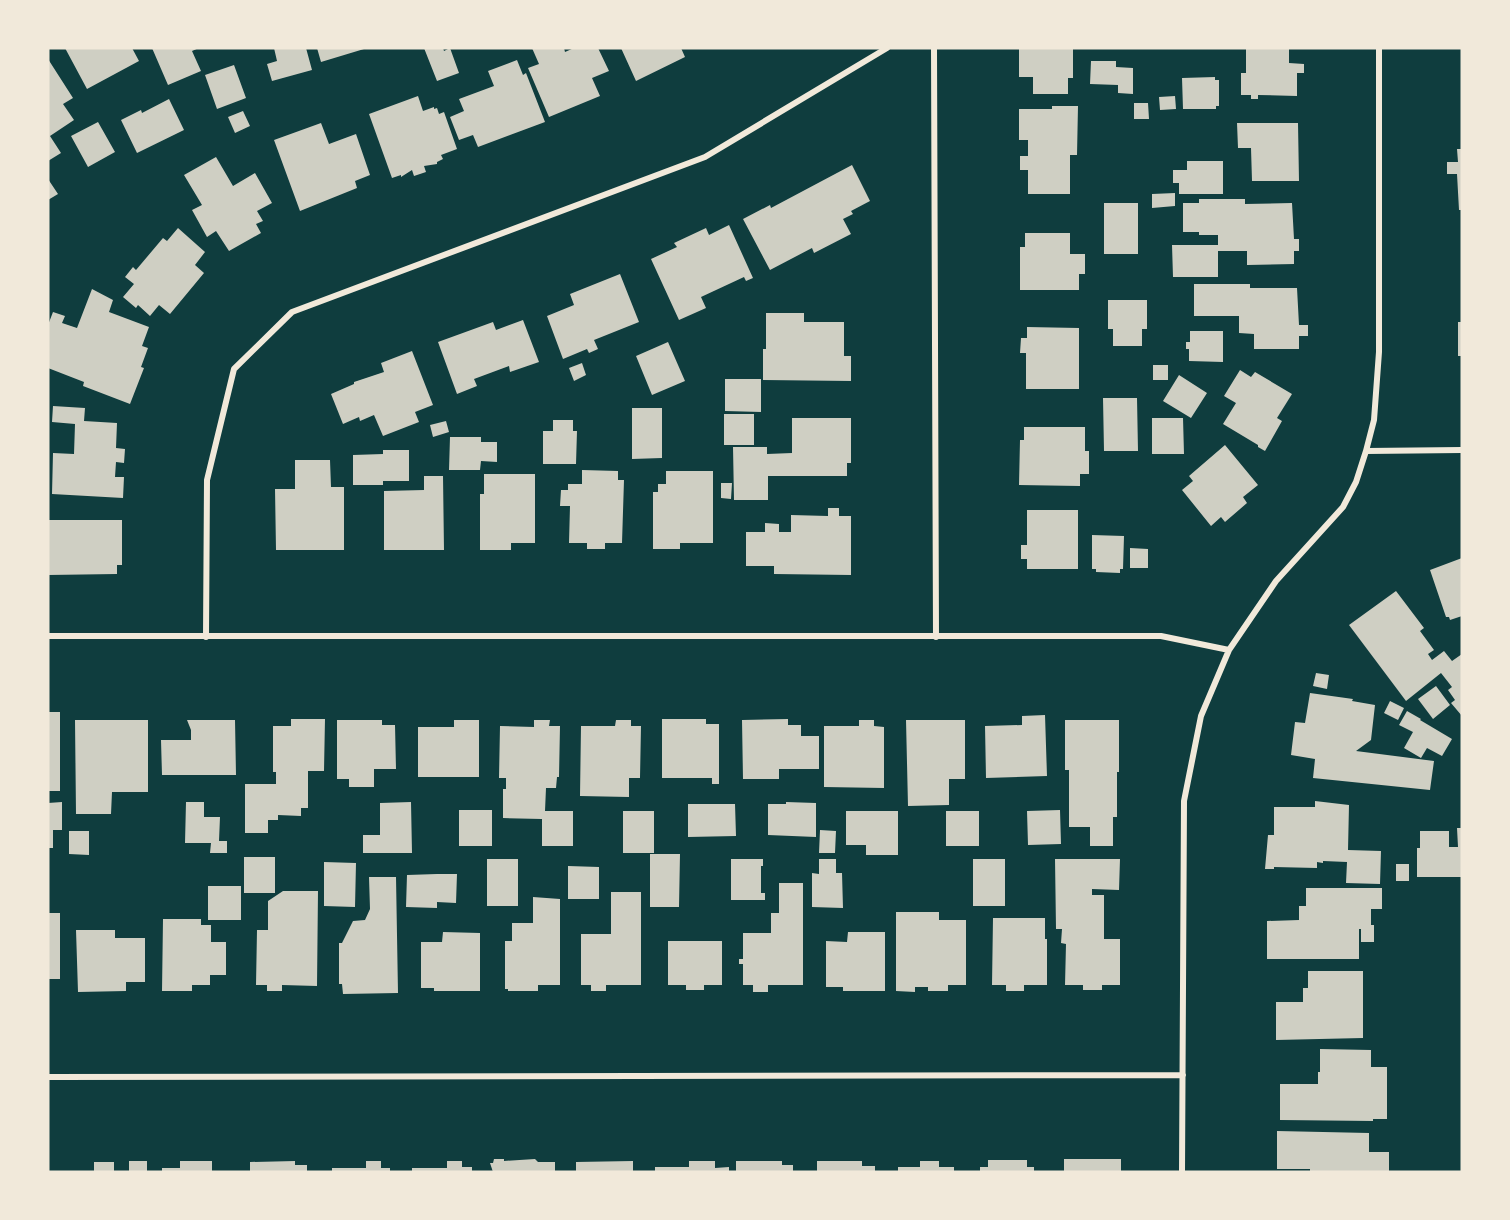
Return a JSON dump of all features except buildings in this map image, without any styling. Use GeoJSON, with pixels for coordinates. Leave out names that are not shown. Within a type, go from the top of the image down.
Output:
{"type":"FeatureCollection","features":[{"type":"Feature","properties":{"kind":"street"},"geometry":{"type":"LineString","coordinates":[[207,637],[207,480],[234,369],[292,312],[705,157],[887,48]]}},
{"type":"Feature","properties":{"kind":"street"},"geometry":{"type":"LineString","coordinates":[[934,48],[936,637]]}},
{"type":"Feature","properties":{"kind":"street"},"geometry":{"type":"LineString","coordinates":[[1182,1172],[1184,801],[1201,716],[1229,650],[1276,581],[1343,507],[1356,482],[1366,451],[1374,420],[1379,352],[1379,48]]}},
{"type":"Feature","properties":{"kind":"street"},"geometry":{"type":"LineString","coordinates":[[1366,451],[1462,450]]}},
{"type":"Feature","properties":{"kind":"street"},"geometry":{"type":"LineString","coordinates":[[48,636],[1161,636],[1229,650]]}},
{"type":"Feature","properties":{"kind":"street"},"geometry":{"type":"LineString","coordinates":[[48,1077],[1183,1075]]}}]}
